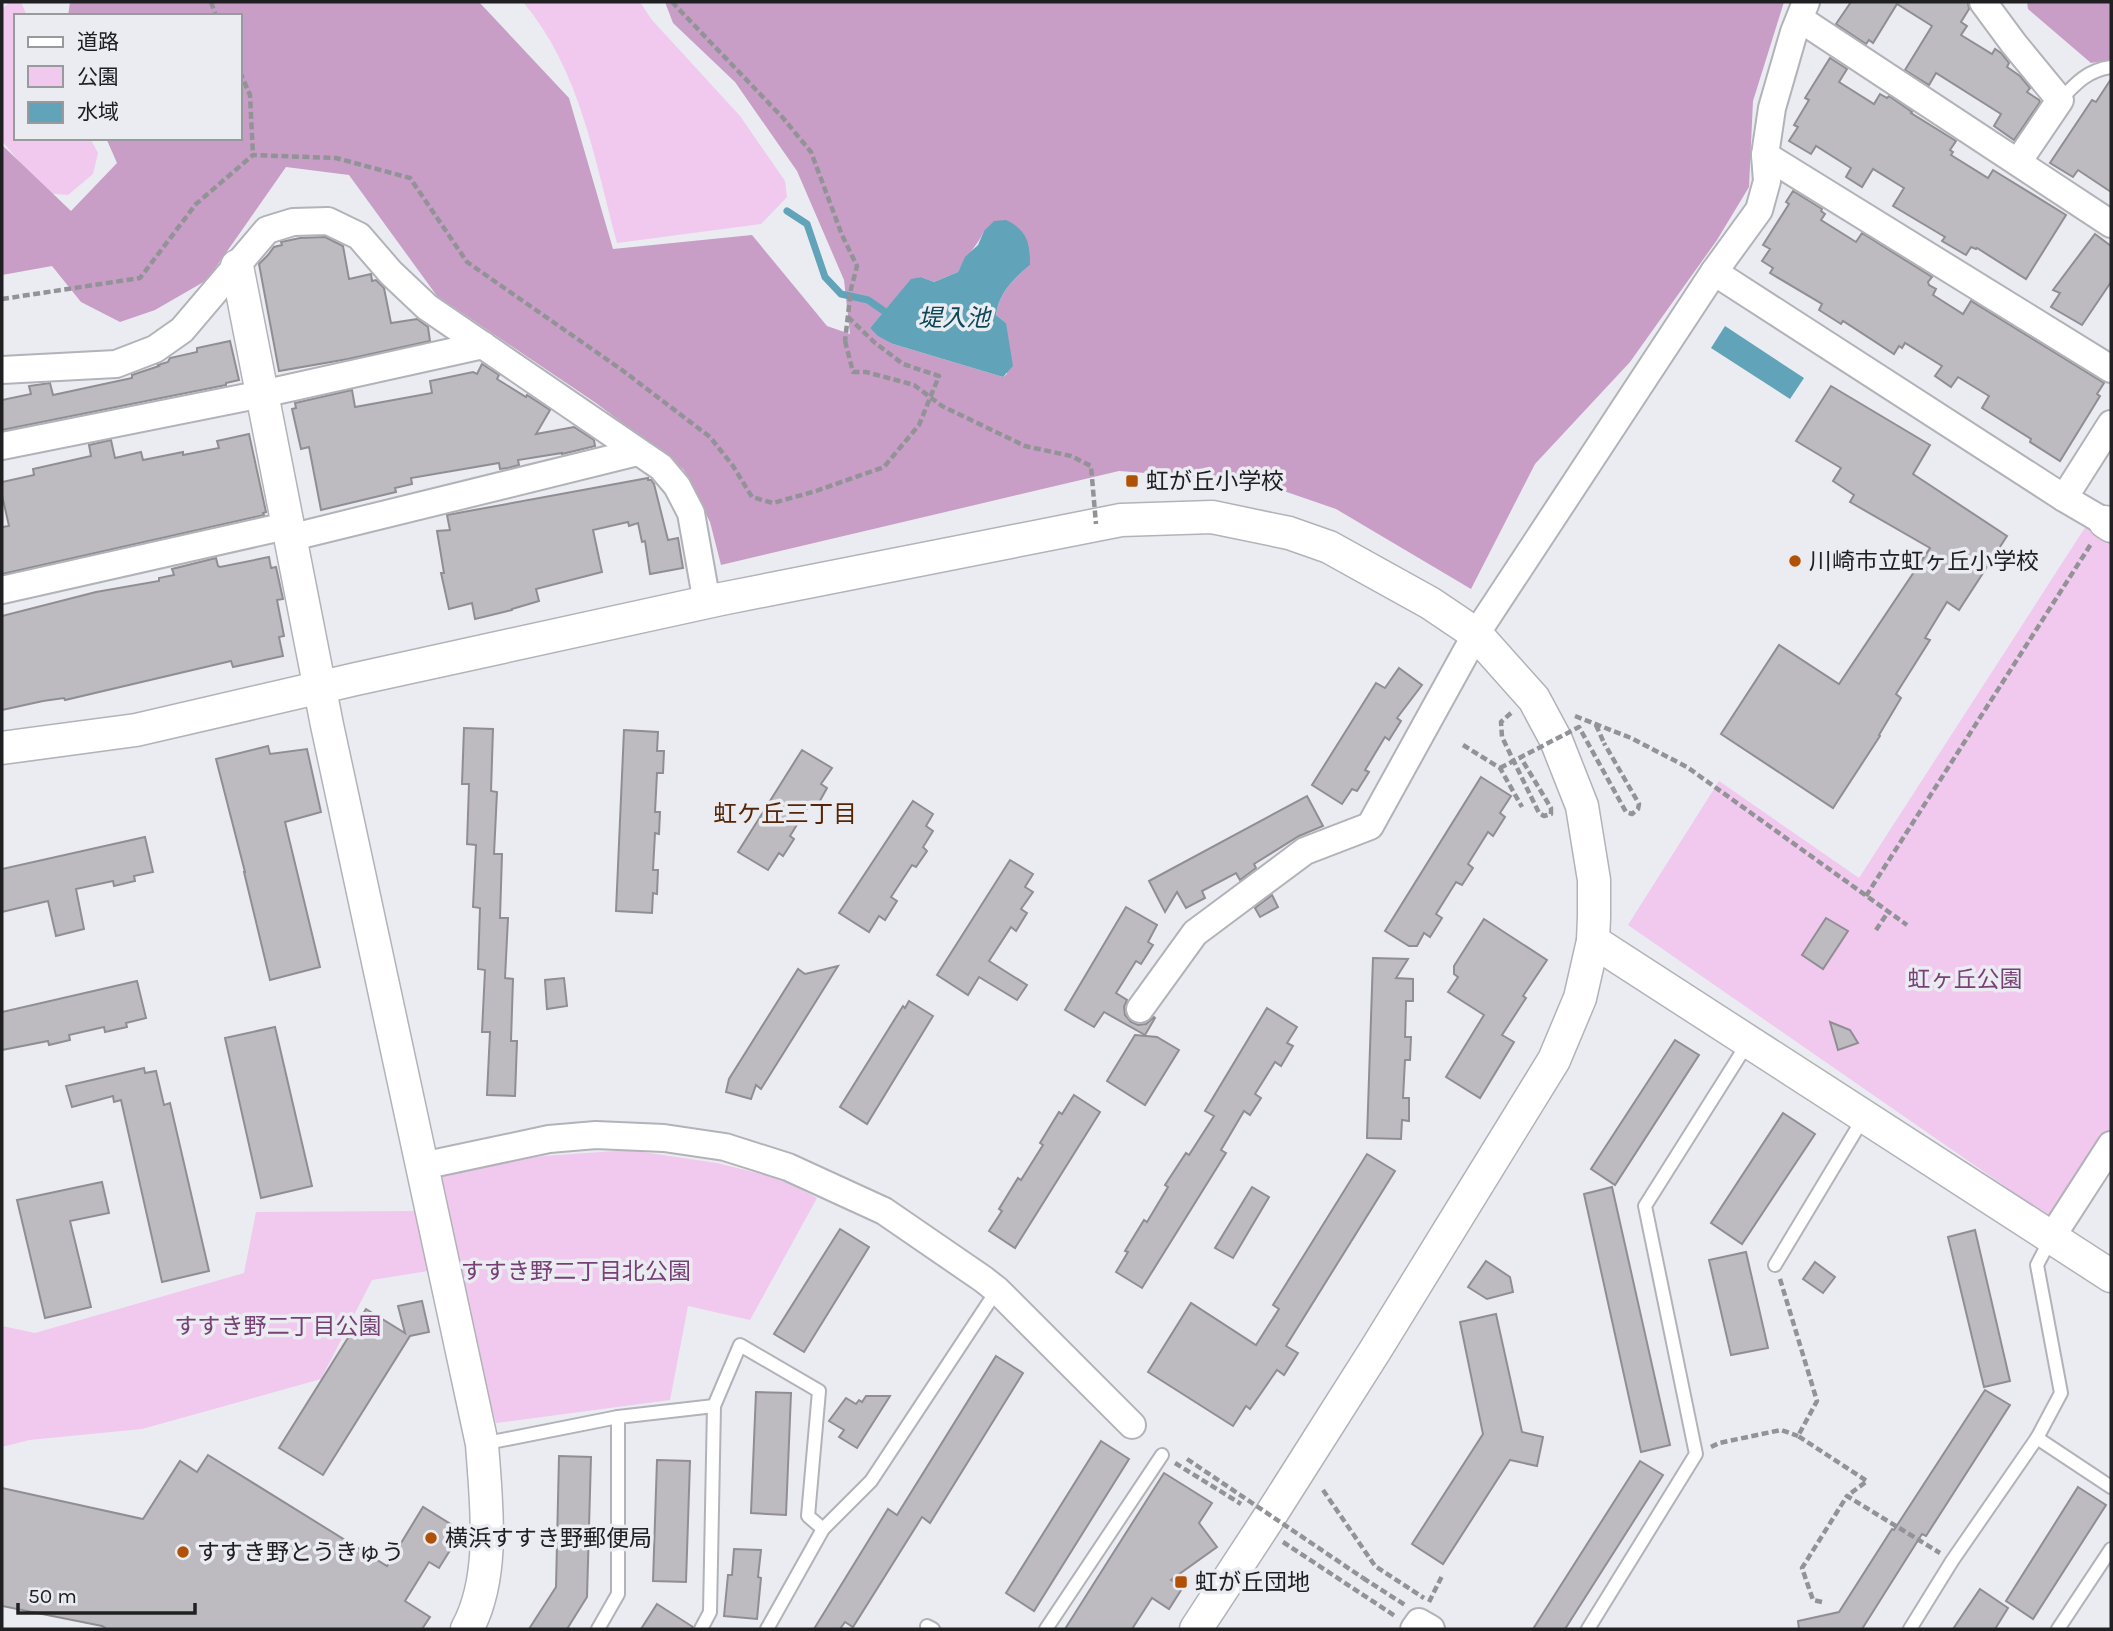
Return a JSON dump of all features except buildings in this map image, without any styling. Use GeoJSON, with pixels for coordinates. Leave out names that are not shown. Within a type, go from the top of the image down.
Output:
{"type":"FeatureCollection","features":[{"type":"Feature","properties":{"kind":"street"},"geometry":{"type":"LineString","coordinates":[[1983,2],[2060,100],[2018,162]]}},
{"type":"Feature","properties":{"kind":"street"},"geometry":{"type":"LineString","coordinates":[[1140,1009],[1195,933],[1305,851],[1370,826],[1476,634],[1714,272],[1759,210],[1767,181],[1765,155],[1772,108],[1803,10],[2018,162],[2111,224]]}},
{"type":"Feature","properties":{"kind":"street"},"geometry":{"type":"LineString","coordinates":[[1765,155],[2111,369]]}},
{"type":"Feature","properties":{"kind":"street"},"geometry":{"type":"LineString","coordinates":[[2,370],[116,364],[155,349],[182,330],[267,230],[293,222],[328,221],[359,236],[391,273],[427,307],[661,467],[677,486],[691,513],[707,603]]}},
{"type":"Feature","properties":{"kind":"street"},"geometry":{"type":"LineString","coordinates":[[237,266],[320,689],[481,1444],[486,1509],[486,1572],[467,1629]]}},
{"type":"Feature","properties":{"kind":"street"},"geometry":{"type":"LineString","coordinates":[[1714,272],[2108,524]]}},
{"type":"Feature","properties":{"kind":"street"},"geometry":{"type":"LineString","coordinates":[[2,446],[262,394],[483,345]]}},
{"type":"Feature","properties":{"kind":"street"},"geometry":{"type":"LineString","coordinates":[[2064,498],[2111,424]]}},
{"type":"Feature","properties":{"kind":"street"},"geometry":{"type":"LineString","coordinates":[[2,590],[288,532],[638,452]]}},
{"type":"Feature","properties":{"kind":"street"},"geometry":{"type":"LineString","coordinates":[[2,748],[135,730],[707,603],[1096,524],[1135,519],[1212,517],[1289,533],[1329,547],[1430,603],[1476,634],[1534,699],[1556,740],[1582,806],[1594,880],[1593,941],[1580,998],[1554,1060],[1383,1337],[1196,1629]]}},
{"type":"Feature","properties":{"kind":"street"},"geometry":{"type":"LineString","coordinates":[[1593,941],[2111,1276]]}},
{"type":"Feature","properties":{"kind":"street"},"geometry":{"type":"LineString","coordinates":[[422,1166],[549,1139],[596,1135],[664,1138],[726,1147],[789,1167],[884,1211],[997,1290],[1132,1425]]}},
{"type":"Feature","properties":{"kind":"street"},"geometry":{"type":"LineString","coordinates":[[2051,1238],[2111,1145]]}},
{"type":"Feature","properties":{"kind":"lane"},"geometry":{"type":"LineString","coordinates":[[2060,100],[2082,77],[2111,67]]}},
{"type":"Feature","properties":{"kind":"lane"},"geometry":{"type":"LineString","coordinates":[[1588,1629],[1696,1454],[1645,1206],[1749,1041]]}},
{"type":"Feature","properties":{"kind":"lane"},"geometry":{"type":"LineString","coordinates":[[1775,1265],[1865,1117]]}},
{"type":"Feature","properties":{"kind":"lane"},"geometry":{"type":"LineString","coordinates":[[1910,1629],[1952,1561],[2037,1438],[2061,1393],[2037,1265],[2051,1238]]}},
{"type":"Feature","properties":{"kind":"lane"},"geometry":{"type":"LineString","coordinates":[[767,1629],[823,1529],[871,1481],[997,1290]]}},
{"type":"Feature","properties":{"kind":"lane"},"geometry":{"type":"LineString","coordinates":[[701,1629],[710,1612],[714,1406],[740,1345],[819,1391],[808,1516],[823,1529]]}},
{"type":"Feature","properties":{"kind":"lane"},"geometry":{"type":"LineString","coordinates":[[481,1444],[618,1417],[714,1406]]}},
{"type":"Feature","properties":{"kind":"lane"},"geometry":{"type":"LineString","coordinates":[[598,1629],[618,1594],[618,1417]]}},
{"type":"Feature","properties":{"kind":"lane"},"geometry":{"type":"LineString","coordinates":[[2037,1438],[2111,1487]]}},
{"type":"Feature","properties":{"kind":"lane"},"geometry":{"type":"LineString","coordinates":[[1046,1629],[1162,1455]]}},
{"type":"Feature","properties":{"kind":"lane"},"geometry":{"type":"LineString","coordinates":[[2058,1629],[2111,1549]]}},
{"type":"Feature","properties":{"kind":"path"},"geometry":{"type":"LineString","coordinates":[[672,2],[783,118],[811,152],[842,235],[857,266],[850,289],[845,341],[853,372],[866,372],[914,385],[942,406],[1026,446],[1070,456],[1091,466],[1096,524]]}},
{"type":"Feature","properties":{"kind":"path"},"geometry":{"type":"LineString","coordinates":[[242,77],[250,95],[253,155]]}},
{"type":"Feature","properties":{"kind":"path"},"geometry":{"type":"LineString","coordinates":[[2,299],[139,278],[195,204],[253,155],[336,159],[410,177],[467,262],[622,370],[710,437],[733,466],[752,497],[773,503],[884,467],[919,425],[939,376],[903,364],[874,342],[848,317]]}},
{"type":"Feature","properties":{"kind":"path"},"geometry":{"type":"LineString","coordinates":[[1866,896],[2108,524]]}},
{"type":"Feature","properties":{"kind":"path"},"geometry":{"type":"LineString","coordinates":[[1534,699],[1631,738],[1687,767],[1907,925]]}},
{"type":"Feature","properties":{"kind":"path"},"geometry":{"type":"LineString","coordinates":[[1500,768],[1579,726],[1621,803],[1626,811],[1632,814],[1639,804],[1596,725]]}},
{"type":"Feature","properties":{"kind":"path"},"geometry":{"type":"LineString","coordinates":[[1502,737],[1539,813],[1544,816],[1551,814],[1551,808],[1521,758]]}},
{"type":"Feature","properties":{"kind":"path"},"geometry":{"type":"LineString","coordinates":[[1463,745],[1500,768],[1522,807]]}},
{"type":"Feature","properties":{"kind":"path"},"geometry":{"type":"LineString","coordinates":[[1876,930],[1888,912]]}},
{"type":"Feature","properties":{"kind":"path"},"geometry":{"type":"LineString","coordinates":[[1775,1265],[1817,1401],[1798,1436]]}},
{"type":"Feature","properties":{"kind":"path"},"geometry":{"type":"LineString","coordinates":[[1696,1454],[1719,1443],[1781,1430],[1798,1436],[1867,1481],[1847,1496],[1802,1568],[1813,1600],[1822,1602]]}},
{"type":"Feature","properties":{"kind":"path"},"geometry":{"type":"LineString","coordinates":[[1162,1455],[1241,1504]]}},
{"type":"Feature","properties":{"kind":"path"},"geometry":{"type":"LineString","coordinates":[[1187,1459],[1407,1606],[1423,1620]]}},
{"type":"Feature","properties":{"kind":"path"},"geometry":{"type":"LineString","coordinates":[[1323,1490],[1375,1566],[1423,1620]]}},
{"type":"Feature","properties":{"kind":"path"},"geometry":{"type":"LineString","coordinates":[[1847,1496],[1952,1561]]}},
{"type":"Feature","properties":{"kind":"path"},"geometry":{"type":"LineString","coordinates":[[1262,1528],[1400,1620],[1423,1620]]}},
{"type":"Feature","properties":{"kind":"green space"},"geometry":{"type":"Polygon","coordinates":[[[10,2],[21,2],[26,14],[14,14],[14,140],[91,140],[98,153],[93,174],[68,195],[45,193],[2,141],[2,9],[10,2]]]}},
{"type":"Feature","properties":{"kind":"green space"},"geometry":{"type":"Polygon","coordinates":[[[523,2],[640,2],[652,20],[740,116],[785,181],[787,197],[761,224],[617,243],[593,148],[572,86],[543,28],[523,2]]]}},
{"type":"Feature","properties":{"kind":"green space","name":"虹ヶ丘公園"},"geometry":{"type":"Polygon","coordinates":[[[2086,526],[2111,542],[2111,1142],[2062,1226],[1628,925],[1719,781],[1859,878],[2086,526]]]}},
{"type":"Feature","properties":{"kind":"green space","name":"すすき野二丁目北公園"},"geometry":{"type":"Polygon","coordinates":[[[629,1150],[717,1163],[781,1179],[817,1198],[750,1320],[688,1306],[670,1400],[496,1423],[459,1290],[438,1173],[544,1156],[629,1150]]]}},
{"type":"Feature","properties":{"kind":"green space","name":"すすき野二丁目公園"},"geometry":{"type":"Polygon","coordinates":[[[417,1211],[428,1271],[372,1280],[321,1379],[142,1429],[29,1440],[2,1447],[2,1326],[35,1333],[244,1273],[256,1212],[417,1211]]]}},
{"type":"Feature","properties":{"kind":"shaded area"},"geometry":{"type":"Polygon","coordinates":[[[70,2],[479,2],[569,98],[613,249],[752,235],[827,326],[850,334],[844,280],[797,171],[735,82],[673,23],[665,2],[1784,2],[1753,101],[1749,187],[1717,240],[1630,362],[1535,464],[1471,589],[1336,509],[1255,481],[1119,471],[721,565],[710,522],[683,469],[596,403],[437,296],[349,175],[286,167],[207,280],[155,310],[120,322],[81,302],[52,266],[2,275],[2,145],[71,211],[117,163],[107,140],[242,140],[242,14],[68,14],[70,2]],[[984,231],[958,272],[934,282],[921,277],[911,280],[870,328],[893,344],[1003,377],[1007,374],[1006,323],[996,315],[1000,300],[1030,265],[984,231]]]}},
{"type":"Feature","properties":{"kind":"shaded area"},"geometry":{"type":"Polygon","coordinates":[[[2027,2],[2111,2],[2111,60],[2091,63],[2028,9],[2027,2]]]}},
{"type":"Feature","properties":{"kind":"water","name":"堤入池"},"geometry":{"type":"Polygon","coordinates":[[[1006,220],[1019,228],[1026,238],[1030,265],[1008,287],[1000,300],[996,315],[1006,323],[1013,366],[1003,377],[893,344],[870,328],[911,279],[921,277],[934,282],[958,272],[965,257],[978,245],[984,231],[994,221],[1006,220]]]}},
{"type":"Feature","properties":{"kind":"water"},"geometry":{"type":"Polygon","coordinates":[[[1725,326],[1804,378],[1790,399],[1711,348],[1725,326]]]}},
{"type":"Feature","properties":{"kind":"waterway"},"geometry":{"type":"LineString","coordinates":[[787,211],[807,224],[825,277],[841,294],[868,300],[884,311]]}},
{"type":"Feature","properties":{"kind":"place","name":"虹が丘小学校"},"geometry":{"type":"Point","coordinates":[1132,481]}},
{"type":"Feature","properties":{"kind":"place","name":"川崎市立虹ヶ丘小学校"},"geometry":{"type":"Point","coordinates":[1795,561]}},
{"type":"Feature","properties":{"kind":"place","name":"横浜すすき野郵便局"},"geometry":{"type":"Point","coordinates":[431,1538]}},
{"type":"Feature","properties":{"kind":"place","name":"すすき野とうきゅう"},"geometry":{"type":"Point","coordinates":[183,1552]}},
{"type":"Feature","properties":{"kind":"place","name":"虹が丘団地"},"geometry":{"type":"Point","coordinates":[1181,1582]}},
{"type":"Feature","properties":{"kind":"district","name":"虹ケ丘三丁目"},"geometry":{"type":"Point","coordinates":[785,814]}}]}
